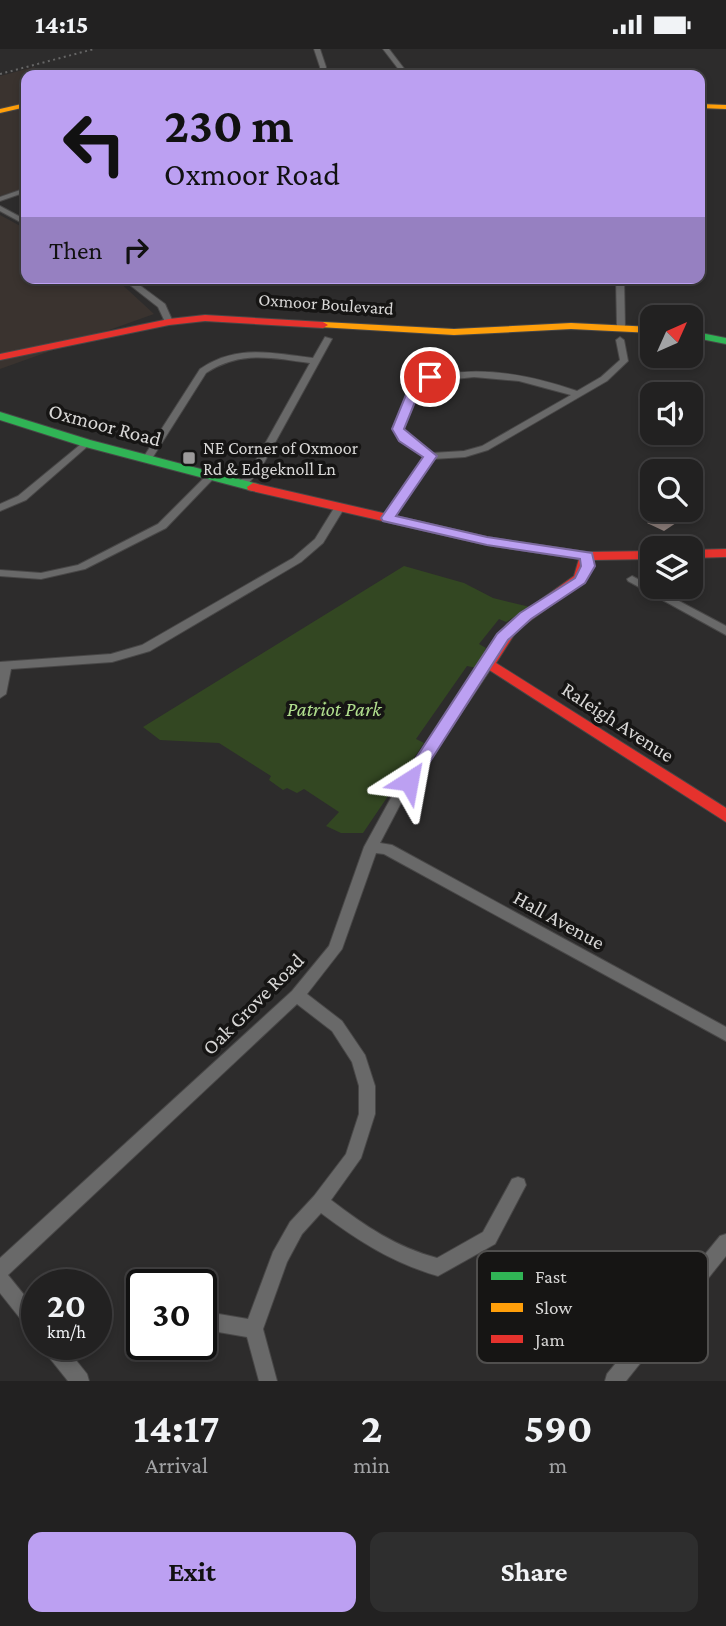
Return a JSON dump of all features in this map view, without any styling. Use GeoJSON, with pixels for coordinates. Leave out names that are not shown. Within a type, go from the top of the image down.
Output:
{"type":"FeatureCollection","features":[{"type":"Feature","properties":{"kind":"street"},"geometry":{"type":"LineString","coordinates":[[317,49],[323,70]]}},
{"type":"Feature","properties":{"kind":"street"},"geometry":{"type":"LineString","coordinates":[[386,49],[402,70]]}},
{"type":"Feature","properties":{"kind":"street"},"geometry":{"type":"LineString","coordinates":[[0,111],[21,106]]}},
{"type":"Feature","properties":{"kind":"street"},"geometry":{"type":"LineString","coordinates":[[705,106],[726,107]]}},
{"type":"Feature","properties":{"kind":"street"},"geometry":{"type":"LineString","coordinates":[[0,198],[21,192]]}},
{"type":"Feature","properties":{"kind":"street"},"geometry":{"type":"LineString","coordinates":[[0,208],[21,220]]}},
{"type":"Feature","properties":{"kind":"street"},"geometry":{"type":"LineString","coordinates":[[134,284],[162,306],[169,322]]}},
{"type":"Feature","properties":{"kind":"street"},"geometry":{"type":"LineString","coordinates":[[578,394],[533,381],[459,374],[430,377],[416,385],[398,429],[404,438],[430,456],[465,454],[485,448],[578,394],[619,368],[624,361],[620,284]]}},
{"type":"Feature","properties":{"kind":"street","name":"Oxmoor Boulevard"},"geometry":{"type":"LineString","coordinates":[[0,357],[169,322],[233,317],[454,332],[571,326],[621,334],[640,332]]}},
{"type":"Feature","properties":{"kind":"street"},"geometry":{"type":"LineString","coordinates":[[704,337],[726,341]]}},
{"type":"Feature","properties":{"kind":"street"},"geometry":{"type":"LineString","coordinates":[[242,485],[255,470],[328,339]]}},
{"type":"Feature","properties":{"kind":"street"},"geometry":{"type":"LineString","coordinates":[[148,458],[204,371],[214,362],[242,354],[314,361]]}},
{"type":"Feature","properties":{"kind":"street","name":"Oxmoor Road"},"geometry":{"type":"LineString","coordinates":[[0,416],[86,443],[242,485],[487,541],[587,556],[640,555]]}},
{"type":"Feature","properties":{"kind":"street"},"geometry":{"type":"LineString","coordinates":[[0,508],[23,498],[86,443]]}},
{"type":"Feature","properties":{"kind":"street"},"geometry":{"type":"LineString","coordinates":[[388,518],[430,456]]}},
{"type":"Feature","properties":{"kind":"street"},"geometry":{"type":"LineString","coordinates":[[0,573],[41,576],[81,567],[162,526],[211,476]]}},
{"type":"Feature","properties":{"kind":"street"},"geometry":{"type":"LineString","coordinates":[[0,694],[3,666],[112,659],[146,647],[298,560],[318,541],[340,507]]}},
{"type":"Feature","properties":{"kind":"street"},"geometry":{"type":"LineString","coordinates":[[703,554],[726,554]]}},
{"type":"Feature","properties":{"kind":"street","name":"Oak Grove Road"},"geometry":{"type":"LineString","coordinates":[[0,1270],[297,995],[335,949],[371,847],[397,799],[513,625],[580,580],[588,566],[587,556]]}},
{"type":"Feature","properties":{"kind":"street"},"geometry":{"type":"LineString","coordinates":[[632,579],[726,631]]}},
{"type":"Feature","properties":{"kind":"street","name":"Raleigh Avenue"},"geometry":{"type":"LineString","coordinates":[[488,664],[726,816]]}},
{"type":"Feature","properties":{"kind":"street","name":"Hall Avenue"},"geometry":{"type":"LineString","coordinates":[[371,847],[387,849],[726,1035]]}},
{"type":"Feature","properties":{"kind":"street"},"geometry":{"type":"LineString","coordinates":[[268,1381],[254,1329],[278,1258],[296,1228],[353,1159],[367,1114],[367,1086],[359,1060],[337,1026],[297,995]]}},
{"type":"Feature","properties":{"kind":"street"},"geometry":{"type":"LineString","coordinates":[[320,1202],[375,1244],[403,1259],[438,1267],[489,1238],[518,1185]]}},
{"type":"Feature","properties":{"kind":"street"},"geometry":{"type":"LineString","coordinates":[[708,1264],[726,1242]]}},
{"type":"Feature","properties":{"kind":"street"},"geometry":{"type":"LineString","coordinates":[[0,1279],[21,1306]]}},
{"type":"Feature","properties":{"kind":"street"},"geometry":{"type":"LineString","coordinates":[[217,1323],[254,1329]]}},
{"type":"Feature","properties":{"kind":"street"},"geometry":{"type":"LineString","coordinates":[[64,1360],[80,1381]]}},
{"type":"Feature","properties":{"kind":"street"},"geometry":{"type":"LineString","coordinates":[[614,1381],[629,1363]]}},
{"type":"Feature","properties":{"kind":"shaded area"},"geometry":{"type":"Polygon","coordinates":[[[21,70],[21,190],[0,196],[0,76],[21,70]]]}},
{"type":"Feature","properties":{"kind":"shaded area"},"geometry":{"type":"Polygon","coordinates":[[[0,215],[21,226],[21,284],[122,284],[154,314],[0,369],[0,215]]]}},
{"type":"Feature","properties":{"kind":"green space","name":"Patriot Park"},"geometry":{"type":"Polygon","coordinates":[[[404,566],[464,583],[493,598],[530,607],[506,622],[499,619],[479,644],[486,648],[477,668],[467,666],[416,739],[424,743],[363,833],[341,833],[326,826],[339,812],[304,789],[297,793],[287,788],[283,790],[269,780],[271,776],[219,743],[160,740],[143,727],[404,566]]]}},
{"type":"Feature","properties":{"kind":"building"},"geometry":{"type":"Polygon","coordinates":[[[648,522],[678,522],[664,531],[648,522]]]}},
{"type":"Feature","properties":{"kind":"railway"},"geometry":{"type":"LineString","coordinates":[[0,74],[94,49]]}},
{"type":"Feature","properties":{"kind":"traffic: fast"},"geometry":{"type":"LineString","coordinates":[[704,337],[726,341]]}},
{"type":"Feature","properties":{"kind":"traffic: fast"},"geometry":{"type":"LineString","coordinates":[[0,416],[86,443],[253,487]]}},
{"type":"Feature","properties":{"kind":"traffic: slow"},"geometry":{"type":"LineString","coordinates":[[0,111],[21,106]]}},
{"type":"Feature","properties":{"kind":"traffic: slow"},"geometry":{"type":"LineString","coordinates":[[705,106],[726,107]]}},
{"type":"Feature","properties":{"kind":"traffic: slow"},"geometry":{"type":"LineString","coordinates":[[323,325],[454,332],[571,326],[640,329]]}},
{"type":"Feature","properties":{"kind":"traffic: jam"},"geometry":{"type":"LineString","coordinates":[[0,357],[169,322],[205,318],[323,325]]}},
{"type":"Feature","properties":{"kind":"traffic: jam"},"geometry":{"type":"LineString","coordinates":[[253,487],[487,541],[587,556],[640,555]]}},
{"type":"Feature","properties":{"kind":"traffic: jam"},"geometry":{"type":"LineString","coordinates":[[703,554],[726,553]]}},
{"type":"Feature","properties":{"kind":"traffic: jam"},"geometry":{"type":"LineString","coordinates":[[587,556],[580,578],[512,627],[488,664],[726,816]]}},
{"type":"Feature","properties":{"kind":"place","name":"NE Corner of Oxmoor Rd & Edgeknoll Ln"},"geometry":{"type":"Point","coordinates":[189,458]}},
{"type":"Feature","properties":{"kind":"route"},"geometry":{"type":"LineString","coordinates":[[409,781],[484,670],[502,638],[525,616],[580,580],[588,566],[587,556],[487,541],[388,518],[430,456],[404,438],[398,429],[416,385],[430,377]]}}]}
